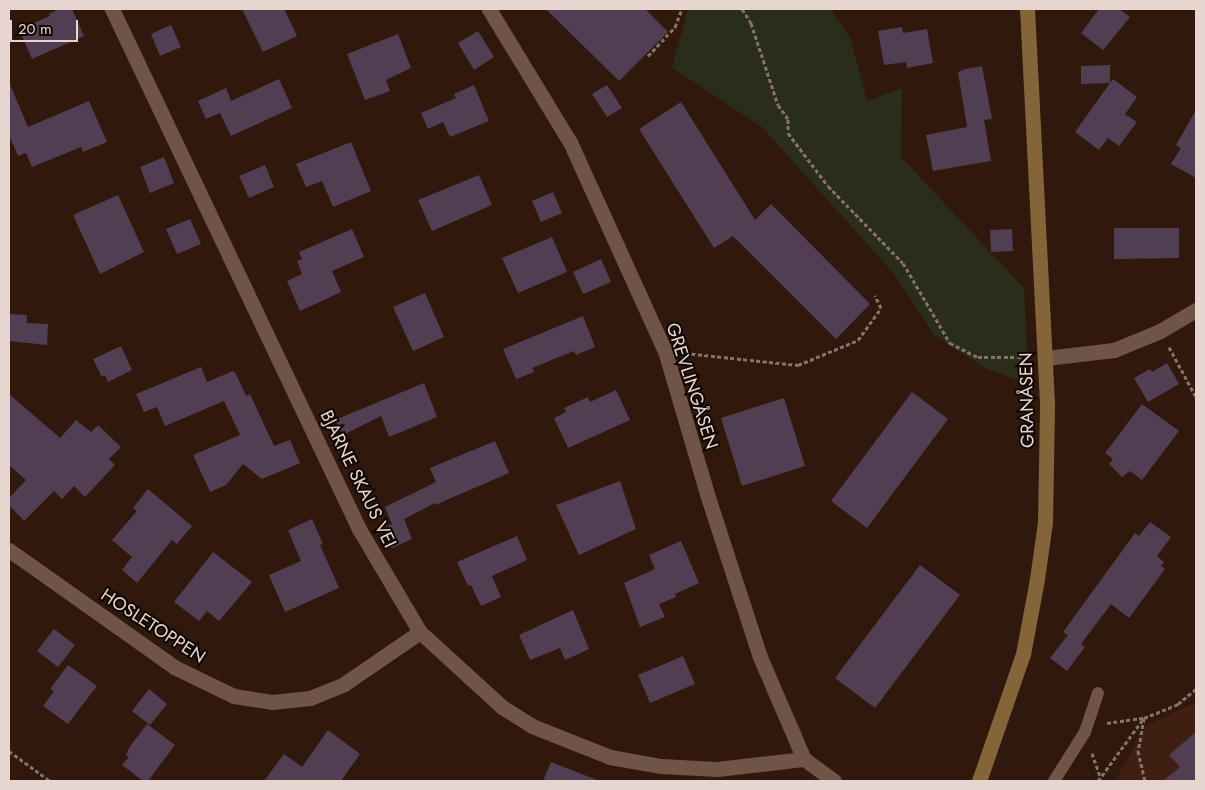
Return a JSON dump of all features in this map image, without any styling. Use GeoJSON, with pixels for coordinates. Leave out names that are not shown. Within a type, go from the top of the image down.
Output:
{"type":"FeatureCollection","features":[{"type":"Feature","properties":{"kind":"street","name":"BJARNE SKAUS VEI"},"geometry":{"type":"LineString","coordinates":[[112,9],[359,529],[420,632],[502,707],[532,726],[610,757],[661,766],[716,769],[804,759]]}},
{"type":"Feature","properties":{"kind":"street","name":"GREVLINGÅSEN"},"geometry":{"type":"LineString","coordinates":[[489,9],[570,142],[665,351],[707,494],[760,657],[804,759]]}},
{"type":"Feature","properties":{"kind":"street","name":"GRANÅSEN"},"geometry":{"type":"LineString","coordinates":[[979,781],[1023,654],[1045,522],[1048,403],[1027,9]]}},
{"type":"Feature","properties":{"kind":"street"},"geometry":{"type":"LineString","coordinates":[[1046,358],[1114,350],[1160,331],[1196,310]]}},
{"type":"Feature","properties":{"kind":"street","name":"HOSLETOPPEN"},"geometry":{"type":"LineString","coordinates":[[9,550],[174,667],[234,696],[272,702],[310,698],[344,684],[420,632]]}},
{"type":"Feature","properties":{"kind":"street"},"geometry":{"type":"LineString","coordinates":[[804,759],[834,781]]}},
{"type":"Feature","properties":{"kind":"lane"},"geometry":{"type":"LineString","coordinates":[[1054,781],[1085,732],[1098,693]]}},
{"type":"Feature","properties":{"kind":"path"},"geometry":{"type":"LineString","coordinates":[[648,56],[675,27],[682,9]]}},
{"type":"Feature","properties":{"kind":"path"},"geometry":{"type":"LineString","coordinates":[[742,9],[751,23],[778,105],[788,119],[788,133],[828,186],[903,263],[950,343],[978,357],[1046,358]]}},
{"type":"Feature","properties":{"kind":"path"},"geometry":{"type":"LineString","coordinates":[[665,351],[798,366],[858,340],[881,308],[875,295]]}},
{"type":"Feature","properties":{"kind":"path"},"geometry":{"type":"LineString","coordinates":[[1160,331],[1196,397]]}},
{"type":"Feature","properties":{"kind":"path"},"geometry":{"type":"LineString","coordinates":[[1085,732],[1104,723],[1144,718],[1178,704],[1196,690]]}},
{"type":"Feature","properties":{"kind":"path"},"geometry":{"type":"LineString","coordinates":[[1098,781],[1144,718]]}},
{"type":"Feature","properties":{"kind":"path"},"geometry":{"type":"LineString","coordinates":[[1144,718],[1138,751],[1145,781]]}},
{"type":"Feature","properties":{"kind":"path"},"geometry":{"type":"LineString","coordinates":[[9,751],[50,781]]}},
{"type":"Feature","properties":{"kind":"shaded area"},"geometry":{"type":"Polygon","coordinates":[[[1196,702],[1196,781],[1115,781],[1146,726],[1196,702]]]}},
{"type":"Feature","properties":{"kind":"green space"},"geometry":{"type":"Polygon","coordinates":[[[688,9],[830,9],[851,39],[867,101],[902,88],[901,157],[1024,288],[1029,385],[985,368],[934,335],[895,275],[762,127],[672,68],[688,9]]]}},
{"type":"Feature","properties":{"kind":"building"},"geometry":{"type":"Polygon","coordinates":[[[60,9],[72,9],[84,36],[32,59],[19,29],[50,16],[49,14],[60,9]]]}},
{"type":"Feature","properties":{"kind":"building"},"geometry":{"type":"Polygon","coordinates":[[[242,9],[284,9],[297,36],[263,52],[242,9]]]}},
{"type":"Feature","properties":{"kind":"building"},"geometry":{"type":"Polygon","coordinates":[[[546,9],[645,9],[668,32],[619,81],[546,9]]]}},
{"type":"Feature","properties":{"kind":"building"},"geometry":{"type":"Polygon","coordinates":[[[1099,9],[1119,9],[1130,17],[1103,50],[1081,33],[1099,9]]]}},
{"type":"Feature","properties":{"kind":"building"},"geometry":{"type":"Polygon","coordinates":[[[171,25],[181,47],[160,56],[151,34],[171,25]]]}},
{"type":"Feature","properties":{"kind":"building"},"geometry":{"type":"Polygon","coordinates":[[[902,27],[903,33],[927,29],[933,63],[907,68],[906,62],[884,65],[878,31],[902,27]]]}},
{"type":"Feature","properties":{"kind":"building"},"geometry":{"type":"Polygon","coordinates":[[[478,31],[494,57],[474,70],[458,43],[478,31]]]}},
{"type":"Feature","properties":{"kind":"building"},"geometry":{"type":"Polygon","coordinates":[[[398,34],[411,68],[386,80],[390,91],[365,100],[347,54],[398,34]]]}},
{"type":"Feature","properties":{"kind":"building"},"geometry":{"type":"Polygon","coordinates":[[[1110,65],[1110,83],[1081,84],[1081,66],[1110,65]]]}},
{"type":"Feature","properties":{"kind":"building"},"geometry":{"type":"Polygon","coordinates":[[[982,66],[992,119],[984,120],[991,161],[933,171],[926,135],[967,127],[958,72],[982,66]]]}},
{"type":"Feature","properties":{"kind":"building"},"geometry":{"type":"Polygon","coordinates":[[[279,79],[292,108],[231,136],[220,113],[206,119],[198,101],[226,88],[231,101],[279,79]]]}},
{"type":"Feature","properties":{"kind":"building"},"geometry":{"type":"Polygon","coordinates":[[[1113,79],[1137,97],[1125,114],[1137,122],[1119,146],[1108,138],[1099,150],[1075,132],[1113,79]]]}},
{"type":"Feature","properties":{"kind":"building"},"geometry":{"type":"Polygon","coordinates":[[[9,82],[28,127],[89,101],[107,142],[83,152],[81,147],[32,167],[26,153],[18,156],[9,135],[9,82]]]}},
{"type":"Feature","properties":{"kind":"building"},"geometry":{"type":"Polygon","coordinates":[[[474,85],[489,121],[450,137],[443,122],[428,129],[421,113],[456,98],[454,94],[474,85]]]}},
{"type":"Feature","properties":{"kind":"building"},"geometry":{"type":"Polygon","coordinates":[[[607,85],[622,108],[607,117],[592,94],[607,85]]]}},
{"type":"Feature","properties":{"kind":"building"},"geometry":{"type":"Polygon","coordinates":[[[681,102],[755,220],[771,204],[870,304],[836,339],[733,236],[714,248],[639,129],[681,102]]]}},
{"type":"Feature","properties":{"kind":"building"},"geometry":{"type":"Polygon","coordinates":[[[1196,110],[1196,178],[1171,164],[1181,148],[1176,145],[1196,110]]]}},
{"type":"Feature","properties":{"kind":"building"},"geometry":{"type":"Polygon","coordinates":[[[351,142],[371,191],[333,207],[322,181],[306,187],[296,164],[351,142]]]}},
{"type":"Feature","properties":{"kind":"building"},"geometry":{"type":"Polygon","coordinates":[[[164,157],[174,183],[150,193],[140,167],[164,157]]]}},
{"type":"Feature","properties":{"kind":"building"},"geometry":{"type":"Polygon","coordinates":[[[265,165],[274,187],[249,198],[239,176],[265,165]]]}},
{"type":"Feature","properties":{"kind":"building"},"geometry":{"type":"Polygon","coordinates":[[[479,175],[492,205],[432,231],[418,200],[479,175]]]}},
{"type":"Feature","properties":{"kind":"building"},"geometry":{"type":"Polygon","coordinates":[[[553,192],[562,213],[541,222],[532,201],[553,192]]]}},
{"type":"Feature","properties":{"kind":"building"},"geometry":{"type":"Polygon","coordinates":[[[118,195],[144,252],[100,274],[73,215],[118,195]]]}},
{"type":"Feature","properties":{"kind":"building"},"geometry":{"type":"Polygon","coordinates":[[[190,219],[201,244],[177,254],[166,229],[190,219]]]}},
{"type":"Feature","properties":{"kind":"building"},"geometry":{"type":"Polygon","coordinates":[[[1114,228],[1179,228],[1179,258],[1114,259],[1114,228]]]}},
{"type":"Feature","properties":{"kind":"building"},"geometry":{"type":"Polygon","coordinates":[[[352,229],[364,257],[332,271],[341,292],[300,311],[287,281],[302,274],[297,261],[302,259],[299,252],[352,229]]]}},
{"type":"Feature","properties":{"kind":"building"},"geometry":{"type":"Polygon","coordinates":[[[1012,229],[1013,251],[991,252],[990,230],[1012,229]]]}},
{"type":"Feature","properties":{"kind":"building"},"geometry":{"type":"Polygon","coordinates":[[[552,237],[567,272],[518,293],[502,258],[552,237]]]}},
{"type":"Feature","properties":{"kind":"building"},"geometry":{"type":"Polygon","coordinates":[[[601,259],[611,282],[583,294],[573,272],[601,259]]]}},
{"type":"Feature","properties":{"kind":"building"},"geometry":{"type":"Polygon","coordinates":[[[425,293],[444,337],[413,351],[393,307],[425,293]]]}},
{"type":"Feature","properties":{"kind":"building"},"geometry":{"type":"Polygon","coordinates":[[[9,314],[27,315],[27,323],[48,324],[47,345],[9,341],[9,314]]]}},
{"type":"Feature","properties":{"kind":"building"},"geometry":{"type":"Polygon","coordinates":[[[583,316],[595,347],[576,355],[574,351],[532,368],[534,372],[516,379],[503,349],[583,316]]]}},
{"type":"Feature","properties":{"kind":"building"},"geometry":{"type":"Polygon","coordinates":[[[121,346],[132,370],[108,382],[105,375],[102,377],[93,359],[121,346]]]}},
{"type":"Feature","properties":{"kind":"building"},"geometry":{"type":"Polygon","coordinates":[[[1167,363],[1179,384],[1148,402],[1134,378],[1150,369],[1152,372],[1167,363]]]}},
{"type":"Feature","properties":{"kind":"building"},"geometry":{"type":"Polygon","coordinates":[[[201,367],[207,382],[233,371],[246,396],[250,394],[274,446],[290,440],[300,463],[262,479],[243,464],[226,485],[210,492],[193,455],[240,435],[224,401],[165,426],[157,407],[144,412],[136,394],[201,367]]]}},
{"type":"Feature","properties":{"kind":"building"},"geometry":{"type":"Polygon","coordinates":[[[424,383],[437,417],[389,437],[381,416],[343,435],[335,420],[424,383]]]}},
{"type":"Feature","properties":{"kind":"building"},"geometry":{"type":"Polygon","coordinates":[[[616,390],[630,420],[568,448],[554,418],[566,412],[564,408],[588,397],[590,402],[616,390]]]}},
{"type":"Feature","properties":{"kind":"building"},"geometry":{"type":"Polygon","coordinates":[[[912,392],[948,419],[867,528],[831,501],[912,392]]]}},
{"type":"Feature","properties":{"kind":"building"},"geometry":{"type":"Polygon","coordinates":[[[9,394],[60,438],[76,420],[91,432],[98,425],[121,447],[109,459],[115,465],[85,497],[74,486],[62,499],[54,491],[24,521],[9,505],[9,498],[26,480],[9,465],[9,394]]]}},
{"type":"Feature","properties":{"kind":"building"},"geometry":{"type":"Polygon","coordinates":[[[784,398],[805,466],[742,486],[721,418],[784,398]]]}},
{"type":"Feature","properties":{"kind":"building"},"geometry":{"type":"Polygon","coordinates":[[[1142,404],[1179,431],[1142,480],[1130,471],[1122,477],[1109,464],[1113,459],[1105,453],[1142,404]]]}},
{"type":"Feature","properties":{"kind":"building"},"geometry":{"type":"Polygon","coordinates":[[[495,441],[509,473],[435,505],[435,503],[404,519],[412,539],[392,548],[383,528],[392,524],[385,507],[436,482],[430,468],[495,441]]]}},
{"type":"Feature","properties":{"kind":"building"},"geometry":{"type":"Polygon","coordinates":[[[620,481],[636,529],[579,555],[556,505],[620,481]]]}},
{"type":"Feature","properties":{"kind":"building"},"geometry":{"type":"Polygon","coordinates":[[[148,489],[192,526],[177,544],[172,540],[137,583],[122,570],[132,557],[112,540],[137,511],[133,508],[148,489]]]}},
{"type":"Feature","properties":{"kind":"building"},"geometry":{"type":"Polygon","coordinates":[[[312,519],[323,544],[320,545],[339,588],[285,612],[269,575],[301,561],[288,530],[312,519]]]}},
{"type":"Feature","properties":{"kind":"building"},"geometry":{"type":"Polygon","coordinates":[[[1150,522],[1171,537],[1157,556],[1164,562],[1161,566],[1165,569],[1129,618],[1111,604],[1081,644],[1085,647],[1067,671],[1050,658],[1068,635],[1063,632],[1135,533],[1139,536],[1150,522]]]}},
{"type":"Feature","properties":{"kind":"building"},"geometry":{"type":"Polygon","coordinates":[[[517,536],[527,560],[492,576],[501,597],[481,606],[471,585],[468,586],[457,562],[517,536]]]}},
{"type":"Feature","properties":{"kind":"building"},"geometry":{"type":"Polygon","coordinates":[[[681,541],[699,583],[675,594],[676,597],[659,604],[665,617],[640,627],[624,583],[655,569],[649,555],[681,541]]]}},
{"type":"Feature","properties":{"kind":"building"},"geometry":{"type":"Polygon","coordinates":[[[213,552],[252,582],[219,621],[207,611],[199,621],[174,602],[213,552]]]}},
{"type":"Feature","properties":{"kind":"building"},"geometry":{"type":"Polygon","coordinates":[[[920,565],[960,595],[875,708],[835,678],[920,565]]]}},
{"type":"Feature","properties":{"kind":"building"},"geometry":{"type":"Polygon","coordinates":[[[573,610],[589,649],[565,660],[560,648],[530,660],[519,635],[573,610]]]}},
{"type":"Feature","properties":{"kind":"building"},"geometry":{"type":"Polygon","coordinates":[[[54,629],[75,645],[58,667],[37,651],[54,629]]]}},
{"type":"Feature","properties":{"kind":"building"},"geometry":{"type":"Polygon","coordinates":[[[683,656],[695,684],[650,703],[638,675],[683,656]]]}},
{"type":"Feature","properties":{"kind":"building"},"geometry":{"type":"Polygon","coordinates":[[[68,665],[97,686],[68,724],[43,706],[54,691],[50,689],[68,665]]]}},
{"type":"Feature","properties":{"kind":"building"},"geometry":{"type":"Polygon","coordinates":[[[149,689],[167,704],[150,725],[132,711],[149,689]]]}},
{"type":"Feature","properties":{"kind":"building"},"geometry":{"type":"Polygon","coordinates":[[[147,724],[175,745],[148,781],[143,781],[122,765],[129,757],[126,755],[129,748],[147,724]]]}},
{"type":"Feature","properties":{"kind":"building"},"geometry":{"type":"Polygon","coordinates":[[[328,730],[360,754],[341,781],[264,781],[284,754],[302,767],[328,730]]]}},
{"type":"Feature","properties":{"kind":"building"},"geometry":{"type":"Polygon","coordinates":[[[1196,732],[1196,781],[1163,781],[1180,767],[1169,755],[1196,732]]]}},
{"type":"Feature","properties":{"kind":"building"},"geometry":{"type":"Polygon","coordinates":[[[551,762],[597,780],[597,781],[543,781],[551,762]]]}}]}
